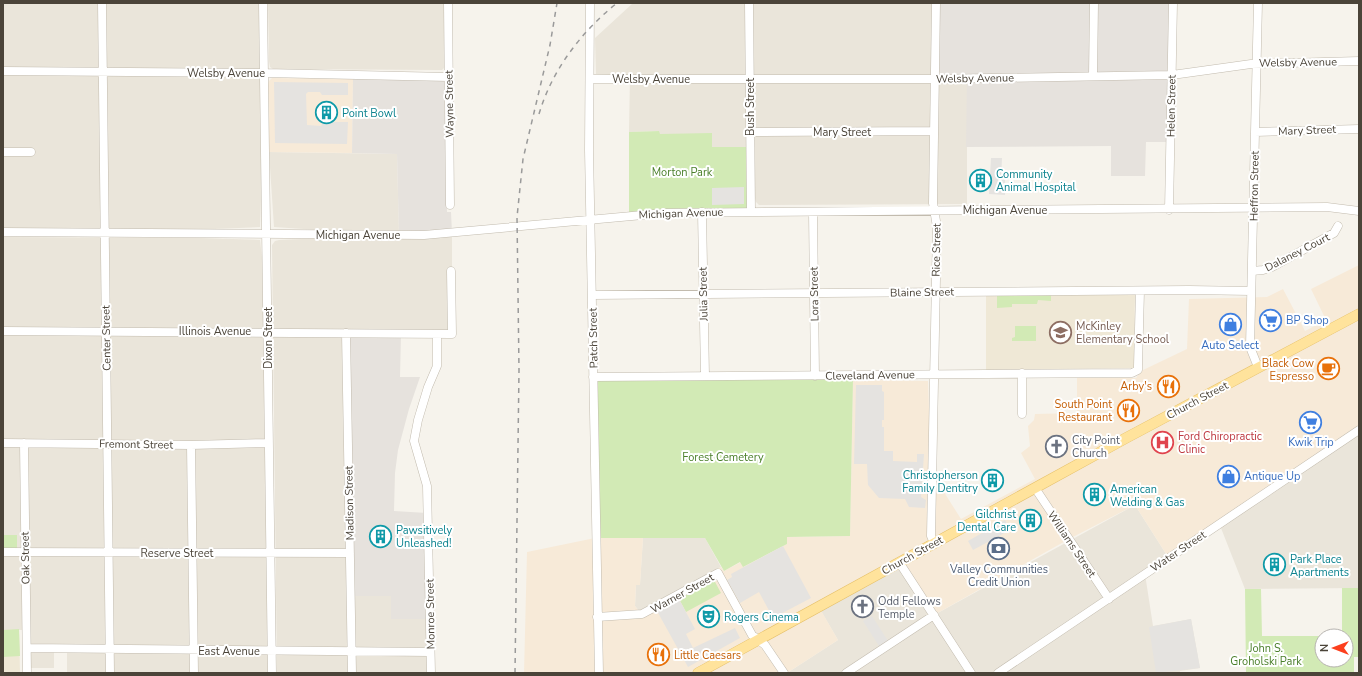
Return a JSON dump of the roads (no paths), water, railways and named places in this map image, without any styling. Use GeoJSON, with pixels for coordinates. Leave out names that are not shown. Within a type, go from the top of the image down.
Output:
{"type":"FeatureCollection","features":[{"type":"Feature","properties":{"kind":"main road","name":"Church Street"},"geometry":{"type":"LineString","coordinates":[[698,673],[1035,488],[1359,314]]}},
{"type":"Feature","properties":{"kind":"street","name":"Center Street"},"geometry":{"type":"LineString","coordinates":[[102,3],[106,232],[105,332],[110,673]]}},
{"type":"Feature","properties":{"kind":"street","name":"Dixon Street"},"geometry":{"type":"LineString","coordinates":[[264,3],[268,443],[272,673]]}},
{"type":"Feature","properties":{"kind":"street","name":"Wayne Street"},"geometry":{"type":"LineString","coordinates":[[448,3],[450,205]]}},
{"type":"Feature","properties":{"kind":"street","name":"Patch Street"},"geometry":{"type":"LineString","coordinates":[[590,3],[593,377],[599,673]]}},
{"type":"Feature","properties":{"kind":"street","name":"Bush Street"},"geometry":{"type":"LineString","coordinates":[[749,3],[751,212]]}},
{"type":"Feature","properties":{"kind":"street","name":"Rice Street"},"geometry":{"type":"LineString","coordinates":[[934,544],[930,537],[936,222],[933,203],[936,3]]}},
{"type":"Feature","properties":{"kind":"street"},"geometry":{"type":"LineString","coordinates":[[1093,76],[1094,3]]}},
{"type":"Feature","properties":{"kind":"street","name":"Helen Street"},"geometry":{"type":"LineString","coordinates":[[1169,210],[1173,3]]}},
{"type":"Feature","properties":{"kind":"street","name":"Heffron Street"},"geometry":{"type":"LineString","coordinates":[[1258,3],[1250,347],[1258,367]]}},
{"type":"Feature","properties":{"kind":"street","name":"Welsby Avenue"},"geometry":{"type":"LineString","coordinates":[[590,79],[935,79],[1172,75],[1256,63],[1359,61]]}},
{"type":"Feature","properties":{"kind":"street","name":"Welsby Avenue"},"geometry":{"type":"LineString","coordinates":[[3,72],[265,73],[449,77]]}},
{"type":"Feature","properties":{"kind":"street","name":"Mary Street"},"geometry":{"type":"LineString","coordinates":[[1255,132],[1359,129]]}},
{"type":"Feature","properties":{"kind":"street","name":"Mary Street"},"geometry":{"type":"LineString","coordinates":[[750,132],[934,131]]}},
{"type":"Feature","properties":{"kind":"street"},"geometry":{"type":"LineString","coordinates":[[3,152],[31,152]]}},
{"type":"Feature","properties":{"kind":"street","name":"Michigan Avenue"},"geometry":{"type":"LineString","coordinates":[[3,232],[424,235],[591,218],[702,212],[1169,210],[1338,207],[1359,211]]}},
{"type":"Feature","properties":{"kind":"street","name":"Julia Street"},"geometry":{"type":"LineString","coordinates":[[702,212],[705,376]]}},
{"type":"Feature","properties":{"kind":"street","name":"Lora Street"},"geometry":{"type":"LineString","coordinates":[[813,212],[815,376]]}},
{"type":"Feature","properties":{"kind":"street","name":"Dalaney Court"},"geometry":{"type":"LineString","coordinates":[[1252,271],[1272,267],[1334,233],[1338,226]]}},
{"type":"Feature","properties":{"kind":"street","name":"Illinois Avenue"},"geometry":{"type":"LineString","coordinates":[[3,331],[268,331],[452,334],[451,271]]}},
{"type":"Feature","properties":{"kind":"street","name":"Cleveland Avenue"},"geometry":{"type":"LineString","coordinates":[[593,377],[1132,373],[1138,370],[1140,291]]}},
{"type":"Feature","properties":{"kind":"street","name":"Blaine Street"},"geometry":{"type":"LineString","coordinates":[[592,295],[1251,291]]}},
{"type":"Feature","properties":{"kind":"street","name":"Madison Street"},"geometry":{"type":"LineString","coordinates":[[346,333],[352,673]]}},
{"type":"Feature","properties":{"kind":"street","name":"Monroe Street"},"geometry":{"type":"LineString","coordinates":[[431,673],[427,486],[414,441],[418,420],[428,387],[437,366],[437,334]]}},
{"type":"Feature","properties":{"kind":"street"},"geometry":{"type":"LineString","coordinates":[[1022,373],[1022,414]]}},
{"type":"Feature","properties":{"kind":"street","name":"Water Street"},"geometry":{"type":"LineString","coordinates":[[998,673],[1359,430]]}},
{"type":"Feature","properties":{"kind":"street","name":"Fremont Street"},"geometry":{"type":"LineString","coordinates":[[3,443],[191,445],[268,443]]}},
{"type":"Feature","properties":{"kind":"street","name":"Oak Street"},"geometry":{"type":"LineString","coordinates":[[24,443],[27,673]]}},
{"type":"Feature","properties":{"kind":"street"},"geometry":{"type":"LineString","coordinates":[[191,445],[191,554],[194,673]]}},
{"type":"Feature","properties":{"kind":"street","name":"Williams Street"},"geometry":{"type":"LineString","coordinates":[[1035,488],[1109,599]]}},
{"type":"Feature","properties":{"kind":"street","name":"Reserve Street"},"geometry":{"type":"LineString","coordinates":[[3,552],[191,554],[271,552],[350,553]]}},
{"type":"Feature","properties":{"kind":"street"},"geometry":{"type":"LineString","coordinates":[[899,562],[971,673]]}},
{"type":"Feature","properties":{"kind":"street","name":"Warner Street"},"geometry":{"type":"LineString","coordinates":[[598,617],[642,614],[718,574],[752,635],[758,640]]}},
{"type":"Feature","properties":{"kind":"street"},"geometry":{"type":"LineString","coordinates":[[846,673],[934,615]]}},
{"type":"Feature","properties":{"kind":"street"},"geometry":{"type":"LineString","coordinates":[[758,640],[765,645],[784,673]]}},
{"type":"Feature","properties":{"kind":"street","name":"East Avenue"},"geometry":{"type":"LineString","coordinates":[[27,648],[193,651],[430,652]]}},
{"type":"Feature","properties":{"kind":"railway"},"geometry":{"type":"LineString","coordinates":[[515,673],[519,370],[517,217],[523,159],[550,45],[557,3]]}},
{"type":"Feature","properties":{"kind":"railway"},"geometry":{"type":"LineString","coordinates":[[539,114],[552,82],[569,53],[591,26],[617,3]]}},
{"type":"Feature","properties":{"kind":"place","name":"Point Bowl"},"geometry":{"type":"Point","coordinates":[327,113]}},
{"type":"Feature","properties":{"kind":"place","name":"Community Animal Hospital"},"geometry":{"type":"Point","coordinates":[980,180]}},
{"type":"Feature","properties":{"kind":"place","name":"BP Shop"},"geometry":{"type":"Point","coordinates":[1271,320]}},
{"type":"Feature","properties":{"kind":"place","name":"Auto Select"},"geometry":{"type":"Point","coordinates":[1230,325]}},
{"type":"Feature","properties":{"kind":"place","name":"McKinley Elementary School"},"geometry":{"type":"Point","coordinates":[1060,332]}},
{"type":"Feature","properties":{"kind":"place","name":"Black Cow Espresso"},"geometry":{"type":"Point","coordinates":[1329,369]}},
{"type":"Feature","properties":{"kind":"place","name":"Arby's"},"geometry":{"type":"Point","coordinates":[1168,386]}},
{"type":"Feature","properties":{"kind":"place","name":"South Point Restaurant"},"geometry":{"type":"Point","coordinates":[1128,410]}},
{"type":"Feature","properties":{"kind":"place","name":"Kwik Trip"},"geometry":{"type":"Point","coordinates":[1311,422]}},
{"type":"Feature","properties":{"kind":"place","name":"Ford Chiropractic Clinic"},"geometry":{"type":"Point","coordinates":[1162,442]}},
{"type":"Feature","properties":{"kind":"place","name":"City Point Church"},"geometry":{"type":"Point","coordinates":[1056,446]}},
{"type":"Feature","properties":{"kind":"place","name":"Antique Up"},"geometry":{"type":"Point","coordinates":[1228,476]}},
{"type":"Feature","properties":{"kind":"place","name":"Christopherson Family Dentitry"},"geometry":{"type":"Point","coordinates":[993,481]}},
{"type":"Feature","properties":{"kind":"place","name":"American Welding & Gas"},"geometry":{"type":"Point","coordinates":[1094,495]}},
{"type":"Feature","properties":{"kind":"place","name":"Gilchrist Dental Care"},"geometry":{"type":"Point","coordinates":[1031,520]}},
{"type":"Feature","properties":{"kind":"place","name":"Pawsitively Unleashed!"},"geometry":{"type":"Point","coordinates":[380,536]}},
{"type":"Feature","properties":{"kind":"place","name":"Valley Communities Credit Union"},"geometry":{"type":"Point","coordinates":[999,549]}},
{"type":"Feature","properties":{"kind":"place","name":"Park Place Apartments"},"geometry":{"type":"Point","coordinates":[1274,565]}},
{"type":"Feature","properties":{"kind":"place","name":"Odd Fellows Temple"},"geometry":{"type":"Point","coordinates":[862,607]}},
{"type":"Feature","properties":{"kind":"place","name":"Rogers Cinema"},"geometry":{"type":"Point","coordinates":[709,617]}},
{"type":"Feature","properties":{"kind":"place","name":"Little Caesars"},"geometry":{"type":"Point","coordinates":[659,655]}},
{"type":"Feature","properties":{"kind":"park label","name":"Morton Park"},"geometry":{"type":"Point","coordinates":[682,172]}},
{"type":"Feature","properties":{"kind":"park label","name":"Forest Cemetery"},"geometry":{"type":"Point","coordinates":[723,457]}},
{"type":"Feature","properties":{"kind":"park label","name":"John S. Groholski Park"},"geometry":{"type":"Point","coordinates":[1266,654]}}]}
